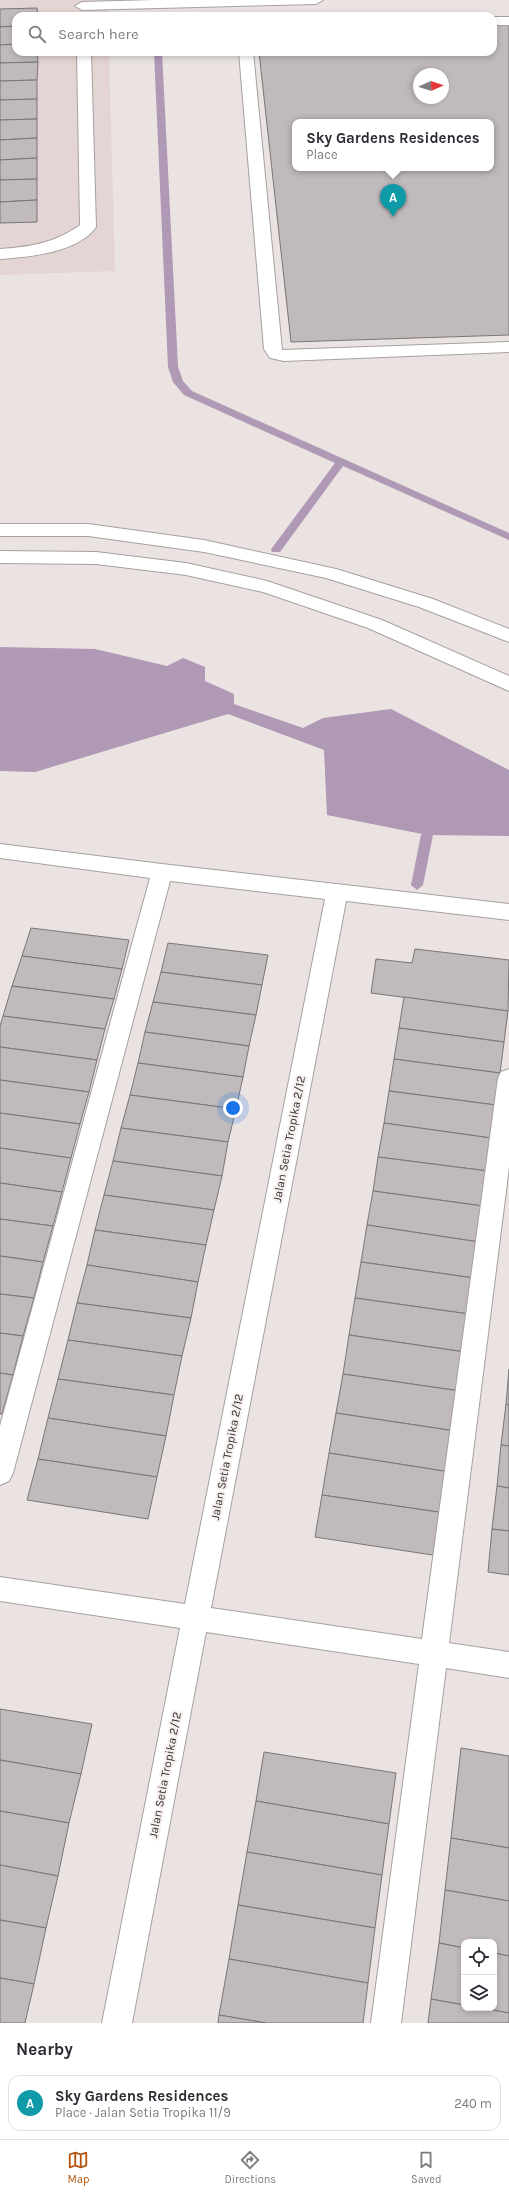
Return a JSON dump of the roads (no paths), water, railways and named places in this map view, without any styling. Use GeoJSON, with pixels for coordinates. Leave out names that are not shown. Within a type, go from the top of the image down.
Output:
{"type":"FeatureCollection","features":[{"type":"Feature","properties":{"kind":"main road"},"geometry":{"type":"LineString","coordinates":[[302,0],[304,12]]}},
{"type":"Feature","properties":{"kind":"main road"},"geometry":{"type":"LineString","coordinates":[[82,7],[316,0]]}},
{"type":"Feature","properties":{"kind":"main road"},"geometry":{"type":"LineString","coordinates":[[239,2],[240,12]]}},
{"type":"Feature","properties":{"kind":"main road"},"geometry":{"type":"LineString","coordinates":[[497,21],[509,21]]}},
{"type":"Feature","properties":{"kind":"main road"},"geometry":{"type":"LineString","coordinates":[[0,254],[51,248],[68,241],[88,227],[84,56]]}},
{"type":"Feature","properties":{"kind":"main road"},"geometry":{"type":"LineString","coordinates":[[246,56],[272,349],[276,354],[284,356],[509,346]]}},
{"type":"Feature","properties":{"kind":"main road"},"geometry":{"type":"LineString","coordinates":[[0,530],[88,530],[204,546],[329,573],[426,603],[509,636]]}},
{"type":"Feature","properties":{"kind":"main road"},"geometry":{"type":"LineString","coordinates":[[0,557],[96,558],[186,570],[267,587],[375,624],[509,684]]}},
{"type":"Feature","properties":{"kind":"main road"},"geometry":{"type":"LineString","coordinates":[[0,851],[162,872],[509,912]]}},
{"type":"Feature","properties":{"kind":"main road"},"geometry":{"type":"LineString","coordinates":[[0,1473],[162,872]]}},
{"type":"Feature","properties":{"kind":"main road","name":"Jalan Setia Tropika 2/12"},"geometry":{"type":"LineString","coordinates":[[117,2023],[337,892]]}},
{"type":"Feature","properties":{"kind":"main road"},"geometry":{"type":"LineString","coordinates":[[386,2023],[509,1078]]}},
{"type":"Feature","properties":{"kind":"main road"},"geometry":{"type":"LineString","coordinates":[[0,1589],[509,1665]]}},
{"type":"Feature","properties":{"kind":"waterway"},"geometry":{"type":"LineString","coordinates":[[158,56],[173,367],[178,382],[188,393],[509,537]]}},
{"type":"Feature","properties":{"kind":"waterway"},"geometry":{"type":"LineString","coordinates":[[276,550],[341,462]]}},
{"type":"Feature","properties":{"kind":"waterway"},"geometry":{"type":"LineString","coordinates":[[417,885],[427,835]]}},
{"type":"Feature","properties":{"kind":"place","name":"Sky Gardens Residences"},"geometry":{"type":"Point","coordinates":[393,217]}}]}
